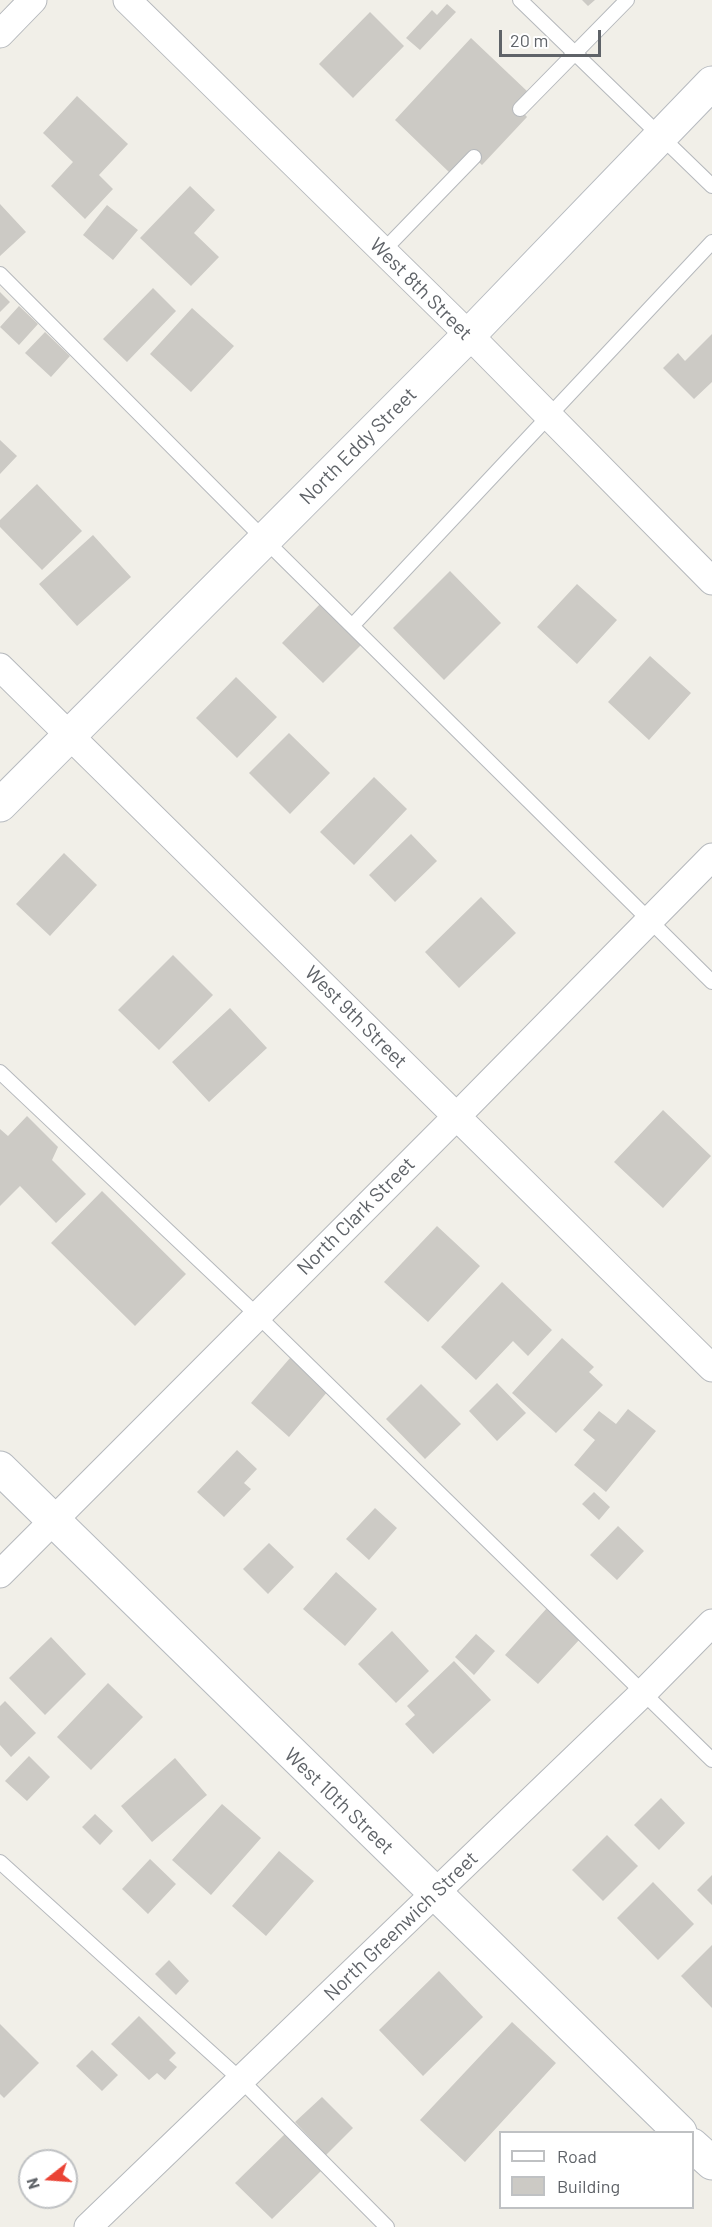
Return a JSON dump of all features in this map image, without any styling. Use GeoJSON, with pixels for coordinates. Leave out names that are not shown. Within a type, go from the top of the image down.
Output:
{"type":"FeatureCollection","features":[{"type":"Feature","properties":{"kind":"main road","name":"North Eddy Street"},"geometry":{"type":"LineString","coordinates":[[0,805],[469,335],[712,83]]}},
{"type":"Feature","properties":{"kind":"main road","name":"West 10th Street"},"geometry":{"type":"LineString","coordinates":[[0,1468],[678,2131]]}},
{"type":"Feature","properties":{"kind":"main road"},"geometry":{"type":"LineString","coordinates":[[694,2146],[712,2163]]}},
{"type":"Feature","properties":{"kind":"street"},"geometry":{"type":"LineString","coordinates":[[0,34],[33,0]]}},
{"type":"Feature","properties":{"kind":"street","name":"West 8th Street"},"geometry":{"type":"LineString","coordinates":[[127,0],[469,335],[712,581]]}},
{"type":"Feature","properties":{"kind":"street","name":"West 9th Street"},"geometry":{"type":"LineString","coordinates":[[0,667],[712,1368]]}},
{"type":"Feature","properties":{"kind":"street","name":"North Clark Street"},"geometry":{"type":"LineString","coordinates":[[0,1574],[712,857]]}},
{"type":"Feature","properties":{"kind":"street","name":"North Greenwich Street"},"geometry":{"type":"LineString","coordinates":[[88,2227],[644,1692],[712,1623]]}},
{"type":"Feature","properties":{"kind":"lane"},"geometry":{"type":"LineString","coordinates":[[520,0],[712,186]]}},
{"type":"Feature","properties":{"kind":"lane"},"geometry":{"type":"LineString","coordinates":[[520,109],[627,0]]}},
{"type":"Feature","properties":{"kind":"lane"},"geometry":{"type":"LineString","coordinates":[[383,251],[474,157]]}},
{"type":"Feature","properties":{"kind":"lane"},"geometry":{"type":"LineString","coordinates":[[352,626],[712,242]]}},
{"type":"Feature","properties":{"kind":"lane"},"geometry":{"type":"LineString","coordinates":[[0,274],[712,982]]}},
{"type":"Feature","properties":{"kind":"lane"},"geometry":{"type":"LineString","coordinates":[[0,1072],[257,1315],[712,1760]]}},
{"type":"Feature","properties":{"kind":"lane"},"geometry":{"type":"LineString","coordinates":[[0,1862],[241,2080],[387,2227]]}},
{"type":"Feature","properties":{"kind":"building"},"geometry":{"type":"Polygon","coordinates":[[[582,0],[595,0],[588,6],[582,0]]]}},
{"type":"Feature","properties":{"kind":"building"},"geometry":{"type":"Polygon","coordinates":[[[447,4],[456,12],[420,50],[406,38],[432,10],[437,15],[447,4]]]}},
{"type":"Feature","properties":{"kind":"building"},"geometry":{"type":"Polygon","coordinates":[[[370,12],[404,46],[353,98],[319,64],[370,12]]]}},
{"type":"Feature","properties":{"kind":"building"},"geometry":{"type":"Polygon","coordinates":[[[471,38],[528,92],[520,109],[527,117],[482,165],[470,154],[451,174],[395,120],[471,38]]]}},
{"type":"Feature","properties":{"kind":"building"},"geometry":{"type":"Polygon","coordinates":[[[77,96],[128,144],[99,175],[113,189],[85,219],[51,186],[73,162],[43,133],[77,96]]]}},
{"type":"Feature","properties":{"kind":"building"},"geometry":{"type":"Polygon","coordinates":[[[190,186],[215,210],[194,233],[219,257],[191,286],[140,238],[190,186]]]}},
{"type":"Feature","properties":{"kind":"building"},"geometry":{"type":"Polygon","coordinates":[[[0,204],[26,232],[0,256],[0,204]]]}},
{"type":"Feature","properties":{"kind":"building"},"geometry":{"type":"Polygon","coordinates":[[[107,205],[138,230],[113,260],[83,235],[107,205]]]}},
{"type":"Feature","properties":{"kind":"building"},"geometry":{"type":"Polygon","coordinates":[[[153,288],[176,311],[127,362],[103,339],[153,288]]]}},
{"type":"Feature","properties":{"kind":"building"},"geometry":{"type":"Polygon","coordinates":[[[0,292],[10,302],[0,312],[0,292]]]}},
{"type":"Feature","properties":{"kind":"building"},"geometry":{"type":"Polygon","coordinates":[[[19,306],[38,324],[19,345],[0,327],[19,306]]]}},
{"type":"Feature","properties":{"kind":"building"},"geometry":{"type":"Polygon","coordinates":[[[192,308],[234,346],[191,392],[150,354],[192,308]]]}},
{"type":"Feature","properties":{"kind":"building"},"geometry":{"type":"Polygon","coordinates":[[[45,332],[70,356],[51,377],[25,353],[45,332]]]}},
{"type":"Feature","properties":{"kind":"building"},"geometry":{"type":"Polygon","coordinates":[[[712,334],[712,382],[694,399],[663,368],[678,353],[685,361],[712,334]]]}},
{"type":"Feature","properties":{"kind":"building"},"geometry":{"type":"Polygon","coordinates":[[[0,440],[17,456],[0,474],[0,440]]]}},
{"type":"Feature","properties":{"kind":"building"},"geometry":{"type":"Polygon","coordinates":[[[37,484],[82,531],[42,570],[0,527],[0,520],[37,484]]]}},
{"type":"Feature","properties":{"kind":"building"},"geometry":{"type":"Polygon","coordinates":[[[93,535],[131,577],[77,626],[39,584],[93,535]]]}},
{"type":"Feature","properties":{"kind":"building"},"geometry":{"type":"Polygon","coordinates":[[[450,571],[501,623],[444,680],[393,628],[450,571]]]}},
{"type":"Feature","properties":{"kind":"building"},"geometry":{"type":"Polygon","coordinates":[[[577,584],[617,620],[577,664],[537,627],[577,584]]]}},
{"type":"Feature","properties":{"kind":"building"},"geometry":{"type":"Polygon","coordinates":[[[322,602],[363,643],[323,683],[282,643],[322,602]]]}},
{"type":"Feature","properties":{"kind":"building"},"geometry":{"type":"Polygon","coordinates":[[[650,656],[691,693],[649,740],[608,702],[650,656]]]}},
{"type":"Feature","properties":{"kind":"building"},"geometry":{"type":"Polygon","coordinates":[[[236,677],[277,717],[237,758],[196,718],[236,677]]]}},
{"type":"Feature","properties":{"kind":"building"},"geometry":{"type":"Polygon","coordinates":[[[289,733],[330,773],[290,814],[249,773],[289,733]]]}},
{"type":"Feature","properties":{"kind":"building"},"geometry":{"type":"Polygon","coordinates":[[[374,777],[407,809],[354,865],[320,832],[374,777]]]}},
{"type":"Feature","properties":{"kind":"building"},"geometry":{"type":"Polygon","coordinates":[[[411,834],[437,861],[395,902],[369,875],[411,834]]]}},
{"type":"Feature","properties":{"kind":"building"},"geometry":{"type":"Polygon","coordinates":[[[64,853],[97,885],[50,936],[16,904],[64,853]]]}},
{"type":"Feature","properties":{"kind":"building"},"geometry":{"type":"Polygon","coordinates":[[[481,897],[516,933],[459,988],[425,952],[481,897]]]}},
{"type":"Feature","properties":{"kind":"building"},"geometry":{"type":"Polygon","coordinates":[[[173,955],[213,995],[159,1050],[118,1010],[173,955]]]}},
{"type":"Feature","properties":{"kind":"building"},"geometry":{"type":"Polygon","coordinates":[[[230,1008],[267,1048],[209,1102],[172,1062],[230,1008]]]}},
{"type":"Feature","properties":{"kind":"building"},"geometry":{"type":"Polygon","coordinates":[[[663,1110],[711,1156],[663,1208],[614,1162],[663,1110]]]}},
{"type":"Feature","properties":{"kind":"building"},"geometry":{"type":"Polygon","coordinates":[[[27,1116],[58,1147],[52,1160],[86,1194],[56,1223],[20,1186],[0,1206],[0,1129],[8,1136],[27,1116]]]}},
{"type":"Feature","properties":{"kind":"building"},"geometry":{"type":"Polygon","coordinates":[[[102,1191],[186,1274],[135,1326],[51,1243],[102,1191]]]}},
{"type":"Feature","properties":{"kind":"building"},"geometry":{"type":"Polygon","coordinates":[[[437,1226],[480,1266],[428,1322],[384,1282],[437,1226]]]}},
{"type":"Feature","properties":{"kind":"building"},"geometry":{"type":"Polygon","coordinates":[[[502,1282],[552,1330],[528,1356],[513,1341],[476,1380],[441,1347],[502,1282]]]}},
{"type":"Feature","properties":{"kind":"building"},"geometry":{"type":"Polygon","coordinates":[[[562,1338],[594,1367],[589,1372],[603,1385],[556,1433],[512,1393],[562,1338]]]}},
{"type":"Feature","properties":{"kind":"building"},"geometry":{"type":"Polygon","coordinates":[[[290,1358],[328,1391],[289,1437],[251,1403],[290,1358]]]}},
{"type":"Feature","properties":{"kind":"building"},"geometry":{"type":"Polygon","coordinates":[[[497,1383],[526,1413],[497,1441],[469,1411],[497,1383]]]}},
{"type":"Feature","properties":{"kind":"building"},"geometry":{"type":"Polygon","coordinates":[[[421,1384],[461,1424],[425,1459],[386,1419],[421,1384]]]}},
{"type":"Feature","properties":{"kind":"building"},"geometry":{"type":"Polygon","coordinates":[[[628,1409],[656,1431],[606,1492],[574,1465],[595,1440],[583,1430],[599,1411],[616,1424],[628,1409]]]}},
{"type":"Feature","properties":{"kind":"building"},"geometry":{"type":"Polygon","coordinates":[[[237,1450],[257,1469],[244,1483],[251,1489],[224,1517],[197,1492],[237,1450]]]}},
{"type":"Feature","properties":{"kind":"building"},"geometry":{"type":"Polygon","coordinates":[[[594,1492],[610,1507],[599,1520],[582,1504],[594,1492]]]}},
{"type":"Feature","properties":{"kind":"building"},"geometry":{"type":"Polygon","coordinates":[[[375,1508],[397,1528],[369,1560],[346,1539],[375,1508]]]}},
{"type":"Feature","properties":{"kind":"building"},"geometry":{"type":"Polygon","coordinates":[[[618,1526],[644,1551],[617,1580],[590,1555],[618,1526]]]}},
{"type":"Feature","properties":{"kind":"building"},"geometry":{"type":"Polygon","coordinates":[[[269,1543],[294,1567],[268,1594],[243,1569],[269,1543]]]}},
{"type":"Feature","properties":{"kind":"building"},"geometry":{"type":"Polygon","coordinates":[[[336,1572],[377,1609],[345,1646],[303,1609],[336,1572]]]}},
{"type":"Feature","properties":{"kind":"building"},"geometry":{"type":"Polygon","coordinates":[[[547,1608],[580,1639],[538,1684],[505,1655],[547,1608]]]}},
{"type":"Feature","properties":{"kind":"building"},"geometry":{"type":"Polygon","coordinates":[[[392,1631],[429,1671],[396,1703],[358,1664],[392,1631]]]}},
{"type":"Feature","properties":{"kind":"building"},"geometry":{"type":"Polygon","coordinates":[[[476,1634],[495,1651],[474,1675],[455,1657],[476,1634]]]}},
{"type":"Feature","properties":{"kind":"building"},"geometry":{"type":"Polygon","coordinates":[[[51,1637],[86,1674],[45,1715],[9,1678],[51,1637]]]}},
{"type":"Feature","properties":{"kind":"building"},"geometry":{"type":"Polygon","coordinates":[[[454,1661],[491,1700],[433,1754],[405,1724],[415,1715],[407,1706],[454,1661]]]}},
{"type":"Feature","properties":{"kind":"building"},"geometry":{"type":"Polygon","coordinates":[[[108,1683],[143,1717],[91,1770],[57,1737],[108,1683]]]}},
{"type":"Feature","properties":{"kind":"building"},"geometry":{"type":"Polygon","coordinates":[[[5,1701],[36,1733],[11,1757],[0,1745],[0,1706],[5,1701]]]}},
{"type":"Feature","properties":{"kind":"building"},"geometry":{"type":"Polygon","coordinates":[[[29,1756],[50,1777],[27,1801],[5,1781],[29,1756]]]}},
{"type":"Feature","properties":{"kind":"building"},"geometry":{"type":"Polygon","coordinates":[[[175,1758],[207,1795],[152,1842],[121,1806],[175,1758]]]}},
{"type":"Feature","properties":{"kind":"building"},"geometry":{"type":"Polygon","coordinates":[[[661,1798],[685,1823],[659,1850],[634,1825],[661,1798]]]}},
{"type":"Feature","properties":{"kind":"building"},"geometry":{"type":"Polygon","coordinates":[[[222,1804],[261,1838],[211,1895],[172,1860],[222,1804]]]}},
{"type":"Feature","properties":{"kind":"building"},"geometry":{"type":"Polygon","coordinates":[[[95,1814],[113,1831],[100,1845],[82,1827],[95,1814]]]}},
{"type":"Feature","properties":{"kind":"building"},"geometry":{"type":"Polygon","coordinates":[[[607,1835],[638,1866],[603,1901],[572,1870],[607,1835]]]}},
{"type":"Feature","properties":{"kind":"building"},"geometry":{"type":"Polygon","coordinates":[[[279,1851],[314,1881],[266,1936],[232,1906],[279,1851]]]}},
{"type":"Feature","properties":{"kind":"building"},"geometry":{"type":"Polygon","coordinates":[[[150,1859],[176,1884],[148,1914],[122,1889],[150,1859]]]}},
{"type":"Feature","properties":{"kind":"building"},"geometry":{"type":"Polygon","coordinates":[[[712,1875],[712,1905],[697,1890],[712,1875]]]}},
{"type":"Feature","properties":{"kind":"building"},"geometry":{"type":"Polygon","coordinates":[[[653,1882],[694,1924],[658,1960],[617,1918],[653,1882]]]}},
{"type":"Feature","properties":{"kind":"building"},"geometry":{"type":"Polygon","coordinates":[[[712,1945],[712,2008],[681,1976],[712,1945]]]}},
{"type":"Feature","properties":{"kind":"building"},"geometry":{"type":"Polygon","coordinates":[[[169,1960],[189,1981],[176,1995],[155,1974],[169,1960]]]}},
{"type":"Feature","properties":{"kind":"building"},"geometry":{"type":"Polygon","coordinates":[[[439,1971],[483,2017],[423,2076],[379,2030],[439,1971]]]}},
{"type":"Feature","properties":{"kind":"building"},"geometry":{"type":"Polygon","coordinates":[[[139,2016],[176,2053],[169,2060],[177,2067],[165,2080],[157,2073],[149,2080],[111,2044],[139,2016]]]}},
{"type":"Feature","properties":{"kind":"building"},"geometry":{"type":"Polygon","coordinates":[[[512,2022],[556,2063],[465,2162],[420,2120],[512,2022]]]}},
{"type":"Feature","properties":{"kind":"building"},"geometry":{"type":"Polygon","coordinates":[[[0,2024],[39,2063],[4,2098],[0,2094],[0,2024]]]}},
{"type":"Feature","properties":{"kind":"building"},"geometry":{"type":"Polygon","coordinates":[[[92,2050],[118,2075],[102,2091],[76,2066],[92,2050]]]}},
{"type":"Feature","properties":{"kind":"building"},"geometry":{"type":"Polygon","coordinates":[[[322,2097],[353,2128],[326,2155],[295,2122],[322,2097]]]}},
{"type":"Feature","properties":{"kind":"building"},"geometry":{"type":"Polygon","coordinates":[[[285,2134],[321,2171],[272,2219],[235,2183],[285,2134]]]}}]}
